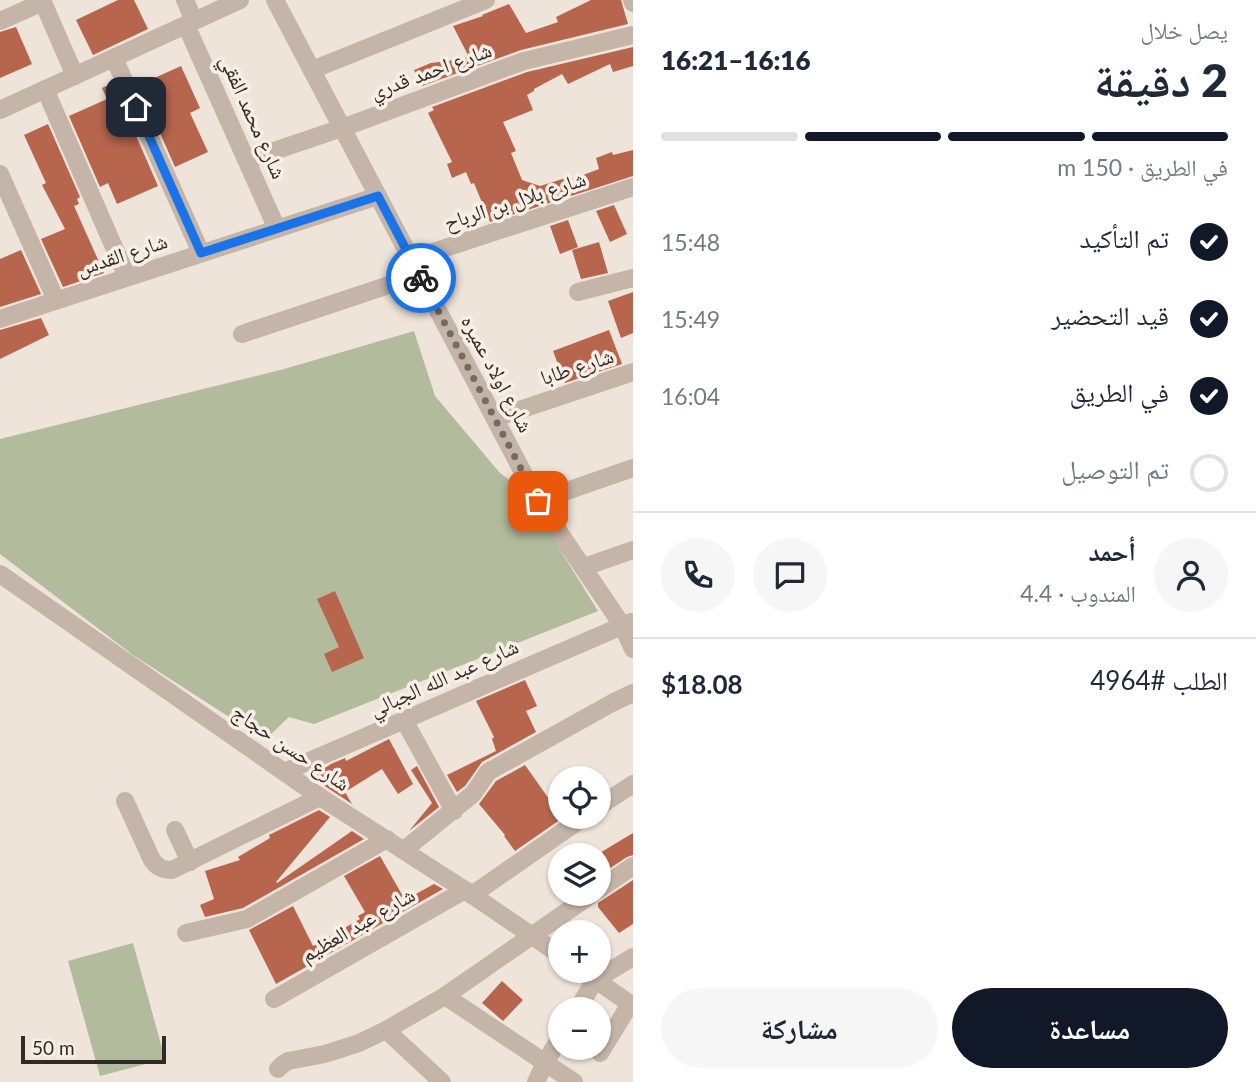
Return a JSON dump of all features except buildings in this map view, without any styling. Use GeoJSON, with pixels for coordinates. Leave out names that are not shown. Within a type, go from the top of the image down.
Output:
{"type":"FeatureCollection","features":[{"type":"Feature","properties":{"kind":"street","name":"شارع محمد الفقي"},"geometry":{"type":"LineString","coordinates":[[185,0],[190,23],[278,229]]}},
{"type":"Feature","properties":{"kind":"street"},"geometry":{"type":"LineString","coordinates":[[0,110],[240,0]]}},
{"type":"Feature","properties":{"kind":"street","name":"شارع اولاد عميره"},"geometry":{"type":"LineString","coordinates":[[275,0],[538,501],[627,623],[633,649]]}},
{"type":"Feature","properties":{"kind":"street"},"geometry":{"type":"LineString","coordinates":[[312,70],[486,0]]}},
{"type":"Feature","properties":{"kind":"street"},"geometry":{"type":"LineString","coordinates":[[9,11],[43,1],[75,76]]}},
{"type":"Feature","properties":{"kind":"street","name":"شارع احمد قدري"},"geometry":{"type":"LineString","coordinates":[[247,160],[524,61],[633,35]]}},
{"type":"Feature","properties":{"kind":"street"},"geometry":{"type":"LineString","coordinates":[[114,58],[201,253]]}},
{"type":"Feature","properties":{"kind":"street"},"geometry":{"type":"LineString","coordinates":[[46,89],[127,277]]}},
{"type":"Feature","properties":{"kind":"street"},"geometry":{"type":"LineString","coordinates":[[0,174],[56,300]]}},
{"type":"Feature","properties":{"kind":"street","name":"شارع بلال بن الرباح"},"geometry":{"type":"LineString","coordinates":[[242,334],[633,187]]}},
{"type":"Feature","properties":{"kind":"street","name":"شارع القدس"},"geometry":{"type":"LineString","coordinates":[[0,318],[378,196]]}},
{"type":"Feature","properties":{"kind":"street"},"geometry":{"type":"LineString","coordinates":[[578,292],[633,278]]}},
{"type":"Feature","properties":{"kind":"street","name":"شارع طابا"},"geometry":{"type":"LineString","coordinates":[[495,418],[633,372]]}},
{"type":"Feature","properties":{"kind":"street"},"geometry":{"type":"LineString","coordinates":[[538,501],[633,468]]}},
{"type":"Feature","properties":{"kind":"street"},"geometry":{"type":"LineString","coordinates":[[584,567],[633,550]]}},
{"type":"Feature","properties":{"kind":"street","name":"شارع حسن حجاج"},"geometry":{"type":"LineString","coordinates":[[0,574],[320,797],[548,946]]}},
{"type":"Feature","properties":{"kind":"street","name":"شارع عبد الله الجبالي"},"geometry":{"type":"LineString","coordinates":[[284,772],[627,623]]}},
{"type":"Feature","properties":{"kind":"street"},"geometry":{"type":"LineString","coordinates":[[404,850],[473,794],[484,777],[494,768],[633,693]]}},
{"type":"Feature","properties":{"kind":"street"},"geometry":{"type":"LineString","coordinates":[[404,720],[454,811]]}},
{"type":"Feature","properties":{"kind":"street"},"geometry":{"type":"LineString","coordinates":[[611,798],[633,784]]}},
{"type":"Feature","properties":{"kind":"street"},"geometry":{"type":"LineString","coordinates":[[125,801],[152,860],[157,867],[172,870],[320,797]]}},
{"type":"Feature","properties":{"kind":"street","name":"شارع عبد العظيم"},"geometry":{"type":"LineString","coordinates":[[274,999],[468,892],[565,829]]}},
{"type":"Feature","properties":{"kind":"street"},"geometry":{"type":"LineString","coordinates":[[175,830],[190,862]]}},
{"type":"Feature","properties":{"kind":"street"},"geometry":{"type":"LineString","coordinates":[[186,933],[247,919],[387,839]]}},
{"type":"Feature","properties":{"kind":"street"},"geometry":{"type":"LineString","coordinates":[[611,881],[633,866]]}},
{"type":"Feature","properties":{"kind":"street"},"geometry":{"type":"LineString","coordinates":[[278,1069],[288,1062],[359,1043],[386,1031],[445,996],[574,906]]}},
{"type":"Feature","properties":{"kind":"street"},"geometry":{"type":"LineString","coordinates":[[611,966],[633,957]]}},
{"type":"Feature","properties":{"kind":"street"},"geometry":{"type":"LineString","coordinates":[[599,983],[631,1005],[611,1036]]}},
{"type":"Feature","properties":{"kind":"street"},"geometry":{"type":"LineString","coordinates":[[445,996],[574,1082]]}},
{"type":"Feature","properties":{"kind":"street"},"geometry":{"type":"LineString","coordinates":[[386,1031],[442,1082]]}},
{"type":"Feature","properties":{"kind":"street"},"geometry":{"type":"LineString","coordinates":[[536,1082],[548,1058]]}},
{"type":"Feature","properties":{"kind":"green space"},"geometry":{"type":"Polygon","coordinates":[[[414,331],[435,396],[500,473],[523,490],[598,611],[314,724],[289,717],[265,740],[133,655],[0,554],[0,439],[284,369],[414,331]]]}},
{"type":"Feature","properties":{"kind":"green space"},"geometry":{"type":"Polygon","coordinates":[[[133,943],[165,1059],[100,1076],[68,961],[133,943]]]}},
{"type":"Feature","properties":{"kind":"way so far"},"geometry":{"type":"LineString","coordinates":[[421,278],[538,501]]}},
{"type":"Feature","properties":{"kind":"route"},"geometry":{"type":"LineString","coordinates":[[136,107],[201,253],[378,196],[421,278]]}}]}
